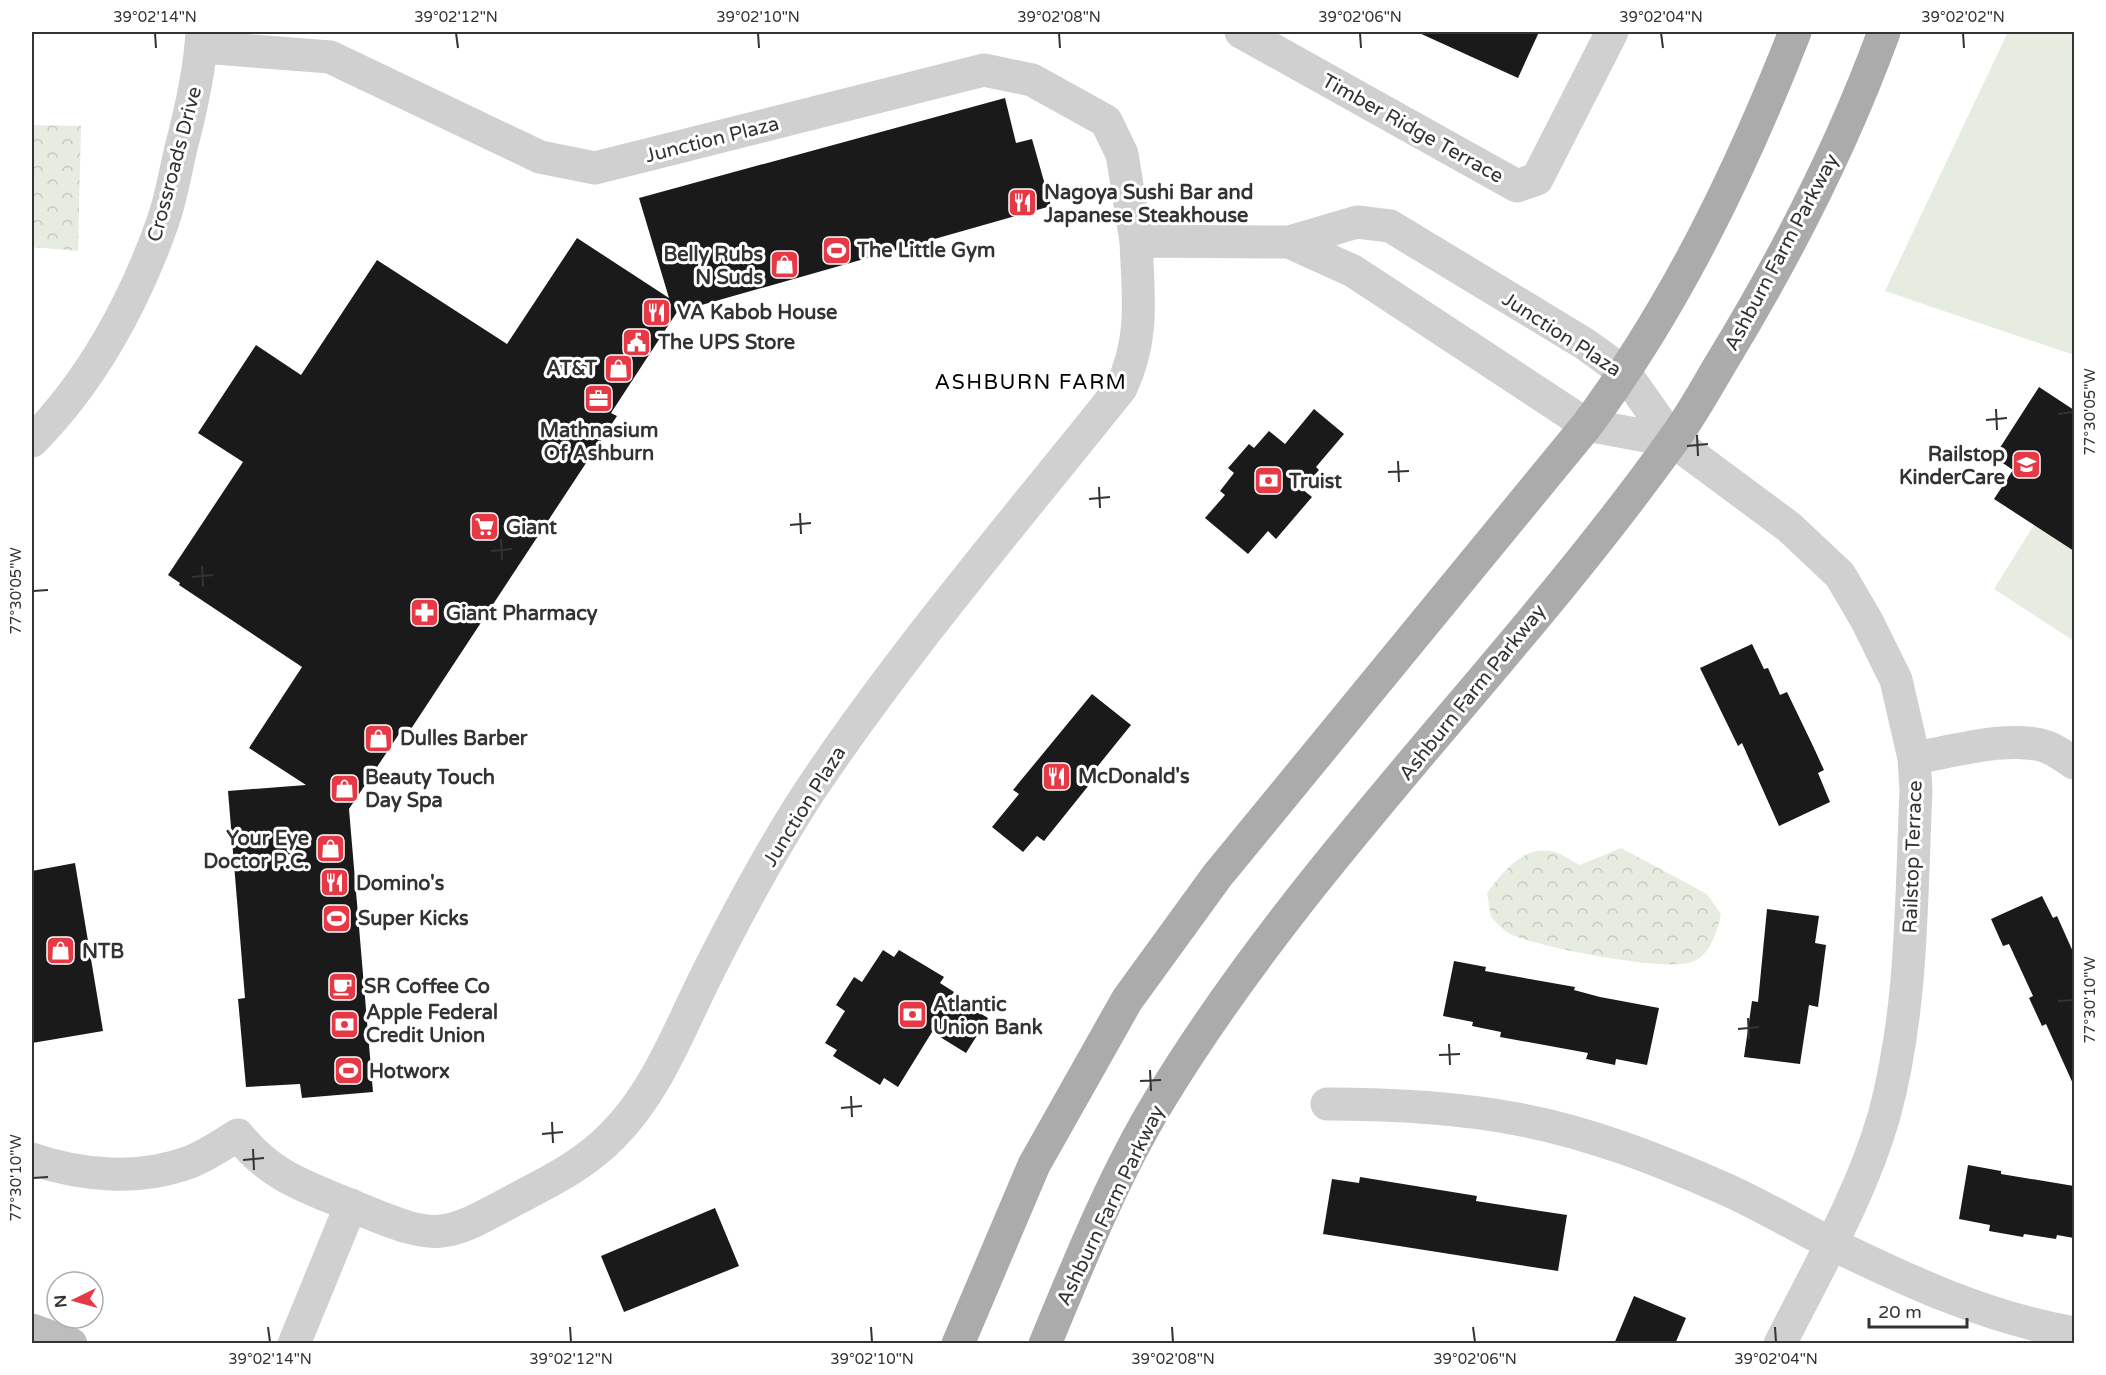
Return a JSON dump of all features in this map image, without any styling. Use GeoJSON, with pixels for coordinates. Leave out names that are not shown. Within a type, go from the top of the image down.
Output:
{"type":"FeatureCollection","features":[{"type":"Feature","properties":{"kind":"main road"},"geometry":{"type":"LineString","coordinates":[[958,1344],[1034,1165],[1127,1000],[1218,876],[1587,425],[1625,373],[1719,207],[1751,141],[1795,32]]}},
{"type":"Feature","properties":{"kind":"main road","name":"Ashburn Farm Parkway"},"geometry":{"type":"LineString","coordinates":[[1045,1344],[1128,1158],[1158,1103],[1206,1028],[1272,934],[1591,547],[1673,441],[1761,298],[1847,123],[1884,32]]}},
{"type":"Feature","properties":{"kind":"main road"},"geometry":{"type":"LineString","coordinates":[[32,1330],[70,1344]]}},
{"type":"Feature","properties":{"kind":"street","name":"Timber Ridge Terrace"},"geometry":{"type":"LineString","coordinates":[[1241,32],[1517,186],[1537,179],[1612,32]]}},
{"type":"Feature","properties":{"kind":"street","name":"Junction Plaza"},"geometry":{"type":"LineString","coordinates":[[32,1159],[118,1176],[157,1173],[192,1162],[238,1135],[255,1156],[275,1172],[407,1229],[436,1234],[462,1227],[566,1173],[605,1143],[632,1114],[657,1074],[732,922],[807,795],[892,673],[1121,388],[1133,362],[1138,330],[1137,241],[1122,154],[1106,121],[1032,80],[984,70],[595,168],[540,157],[330,57],[201,39]]}},
{"type":"Feature","properties":{"kind":"street","name":"Crossroads Drive"},"geometry":{"type":"LineString","coordinates":[[32,441],[62,411],[109,339],[163,223],[192,106],[201,39]]}},
{"type":"Feature","properties":{"kind":"street","name":"Junction Plaza"},"geometry":{"type":"LineString","coordinates":[[1137,241],[1290,242],[1357,222],[1390,226],[1585,344],[1625,373],[1673,441]]}},
{"type":"Feature","properties":{"kind":"street","name":"Junction Plaza"},"geometry":{"type":"LineString","coordinates":[[1290,242],[1353,271],[1587,425],[1673,441]]}},
{"type":"Feature","properties":{"kind":"street","name":"Railstop Terrace"},"geometry":{"type":"LineString","coordinates":[[1673,441],[1790,527],[1840,575],[1867,621],[1896,680],[1914,758],[1916,790],[1909,961],[1901,1037],[1884,1116],[1867,1167],[1780,1344]]}},
{"type":"Feature","properties":{"kind":"street"},"geometry":{"type":"LineString","coordinates":[[1914,758],[1998,744],[2025,743],[2047,747],[2074,763]]}},
{"type":"Feature","properties":{"kind":"street"},"geometry":{"type":"LineString","coordinates":[[1327,1104],[1387,1104],[1467,1110],[1542,1125],[1631,1150],[1725,1189],[1830,1243],[1948,1298],[2014,1319],[2074,1333]]}},
{"type":"Feature","properties":{"kind":"street"},"geometry":{"type":"LineString","coordinates":[[294,1344],[351,1205]]}},
{"type":"Feature","properties":{"kind":"green space"},"geometry":{"type":"Polygon","coordinates":[[[2008,32],[2074,32],[2074,355],[1885,291],[2008,32]]]}},
{"type":"Feature","properties":{"kind":"green space"},"geometry":{"type":"Polygon","coordinates":[[[32,125],[81,126],[78,251],[32,247],[32,125]]]}},
{"type":"Feature","properties":{"kind":"green space"},"geometry":{"type":"Polygon","coordinates":[[[2034,525],[2074,551],[2074,641],[1994,589],[2034,525]]]}},
{"type":"Feature","properties":{"kind":"green space"},"geometry":{"type":"Polygon","coordinates":[[[1621,848],[1707,894],[1721,914],[1712,942],[1699,959],[1677,964],[1656,964],[1602,957],[1548,946],[1512,935],[1491,917],[1487,893],[1499,877],[1522,857],[1540,851],[1550,851],[1580,865],[1621,848]]]}},
{"type":"Feature","properties":{"kind":"building"},"geometry":{"type":"Polygon","coordinates":[[[1417,32],[1539,32],[1518,78],[1417,32]]]}},
{"type":"Feature","properties":{"kind":"building"},"geometry":{"type":"Polygon","coordinates":[[[1005,98],[1016,143],[1032,139],[1051,206],[677,312],[611,413],[617,416],[407,735],[401,731],[349,809],[373,1092],[302,1098],[300,1084],[246,1087],[238,999],[245,998],[228,791],[306,785],[249,748],[302,667],[179,585],[180,583],[168,575],[243,462],[198,433],[256,345],[301,375],[377,260],[507,344],[577,238],[669,298],[639,198],[1005,98]]]}},
{"type":"Feature","properties":{"kind":"building","name":"Railstop KinderCare"},"geometry":{"type":"Polygon","coordinates":[[[2039,387],[2074,410],[2074,551],[1994,499],[2013,470],[1994,457],[2039,387]]]}},
{"type":"Feature","properties":{"kind":"building","name":"Truist"},"geometry":{"type":"Polygon","coordinates":[[[1314,409],[1344,434],[1316,467],[1319,470],[1302,489],[1312,497],[1276,539],[1268,531],[1248,554],[1205,518],[1225,495],[1220,491],[1234,473],[1228,468],[1249,444],[1254,448],[1269,431],[1285,444],[1314,409]]]}},
{"type":"Feature","properties":{"kind":"building"},"geometry":{"type":"Polygon","coordinates":[[[1752,644],[1764,669],[1768,668],[1780,695],[1787,692],[1824,770],[1818,773],[1830,802],[1779,826],[1742,743],[1738,746],[1700,668],[1752,644]]]}},
{"type":"Feature","properties":{"kind":"building","name":"McDonald's"},"geometry":{"type":"Polygon","coordinates":[[[1092,694],[1131,725],[1085,782],[1089,785],[1044,841],[1037,836],[1023,852],[992,827],[1019,794],[1013,790],[1092,694]]]}},
{"type":"Feature","properties":{"kind":"building","name":"NTB"},"geometry":{"type":"Polygon","coordinates":[[[75,863],[103,1031],[32,1043],[32,871],[75,863]]]}},
{"type":"Feature","properties":{"kind":"building"},"geometry":{"type":"Polygon","coordinates":[[[2042,896],[2053,918],[2057,916],[2074,954],[2074,1086],[2046,1024],[2042,1026],[2029,998],[2033,996],[2009,944],[2003,946],[1991,919],[2042,896]]]}},
{"type":"Feature","properties":{"kind":"building"},"geometry":{"type":"Polygon","coordinates":[[[1767,909],[1819,916],[1815,943],[1826,945],[1818,1007],[1809,1005],[1800,1064],[1744,1057],[1752,1001],[1758,1002],[1767,909]]]}},
{"type":"Feature","properties":{"kind":"building","name":"Atlantic Union Bank"},"geometry":{"type":"Polygon","coordinates":[[[883,950],[894,957],[899,950],[944,977],[940,983],[954,992],[951,996],[988,1018],[966,1053],[932,1032],[898,1087],[884,1078],[880,1085],[833,1056],[837,1050],[825,1043],[845,1011],[836,1005],[854,977],[862,982],[883,950]]]}},
{"type":"Feature","properties":{"kind":"building"},"geometry":{"type":"Polygon","coordinates":[[[1454,961],[1486,967],[1485,971],[1575,987],[1574,990],[1600,997],[1659,1008],[1647,1065],[1616,1059],[1615,1065],[1586,1059],[1588,1053],[1500,1037],[1501,1032],[1472,1026],[1473,1022],[1443,1016],[1454,961]]]}},
{"type":"Feature","properties":{"kind":"building"},"geometry":{"type":"Polygon","coordinates":[[[1968,1165],[2001,1171],[2001,1174],[2074,1186],[2074,1238],[2057,1235],[2056,1239],[2024,1234],[2023,1237],[1989,1231],[1990,1225],[1959,1219],[1968,1165]]]}},
{"type":"Feature","properties":{"kind":"building"},"geometry":{"type":"Polygon","coordinates":[[[1360,1177],[1477,1196],[1476,1201],[1567,1215],[1558,1271],[1323,1234],[1332,1179],[1359,1183],[1360,1177]]]}},
{"type":"Feature","properties":{"kind":"building"},"geometry":{"type":"Polygon","coordinates":[[[715,1208],[739,1266],[624,1312],[601,1256],[715,1208]]]}},
{"type":"Feature","properties":{"kind":"building"},"geometry":{"type":"Polygon","coordinates":[[[1634,1296],[1686,1318],[1675,1344],[1614,1344],[1634,1296]]]}},
{"type":"Feature","properties":{"kind":"place","name":"Nagoya Sushi Bar and Japanese Steakhouse"},"geometry":{"type":"Point","coordinates":[1023,203]}},
{"type":"Feature","properties":{"kind":"place","name":"The Little Gym"},"geometry":{"type":"Point","coordinates":[836,250]}},
{"type":"Feature","properties":{"kind":"place","name":"Belly Rubs N Suds"},"geometry":{"type":"Point","coordinates":[784,265]}},
{"type":"Feature","properties":{"kind":"place","name":"VA Kabob House"},"geometry":{"type":"Point","coordinates":[656,312]}},
{"type":"Feature","properties":{"kind":"place","name":"The UPS Store"},"geometry":{"type":"Point","coordinates":[637,342]}},
{"type":"Feature","properties":{"kind":"place","name":"AT&T"},"geometry":{"type":"Point","coordinates":[618,368]}},
{"type":"Feature","properties":{"kind":"place","name":"Mathnasium Of Ashburn"},"geometry":{"type":"Point","coordinates":[599,399]}},
{"type":"Feature","properties":{"kind":"place","name":"Railstop KinderCare"},"geometry":{"type":"Point","coordinates":[2026,465]}},
{"type":"Feature","properties":{"kind":"place","name":"Truist"},"geometry":{"type":"Point","coordinates":[1268,481]}},
{"type":"Feature","properties":{"kind":"place","name":"Giant"},"geometry":{"type":"Point","coordinates":[485,527]}},
{"type":"Feature","properties":{"kind":"place","name":"Giant Pharmacy"},"geometry":{"type":"Point","coordinates":[425,613]}},
{"type":"Feature","properties":{"kind":"place","name":"Dulles Barber"},"geometry":{"type":"Point","coordinates":[379,738]}},
{"type":"Feature","properties":{"kind":"place","name":"McDonald's"},"geometry":{"type":"Point","coordinates":[1057,776]}},
{"type":"Feature","properties":{"kind":"place","name":"Beauty Touch Day Spa"},"geometry":{"type":"Point","coordinates":[344,788]}},
{"type":"Feature","properties":{"kind":"place","name":"Your Eye Doctor P.C."},"geometry":{"type":"Point","coordinates":[330,849]}},
{"type":"Feature","properties":{"kind":"place","name":"Domino's"},"geometry":{"type":"Point","coordinates":[335,883]}},
{"type":"Feature","properties":{"kind":"place","name":"Super Kicks"},"geometry":{"type":"Point","coordinates":[337,918]}},
{"type":"Feature","properties":{"kind":"place","name":"NTB"},"geometry":{"type":"Point","coordinates":[61,951]}},
{"type":"Feature","properties":{"kind":"place","name":"SR Coffee Co"},"geometry":{"type":"Point","coordinates":[343,986]}},
{"type":"Feature","properties":{"kind":"place","name":"Atlantic Union Bank"},"geometry":{"type":"Point","coordinates":[912,1015]}},
{"type":"Feature","properties":{"kind":"place","name":"Apple Federal Credit Union"},"geometry":{"type":"Point","coordinates":[345,1024]}},
{"type":"Feature","properties":{"kind":"place","name":"Hotworx"},"geometry":{"type":"Point","coordinates":[348,1071]}},
{"type":"Feature","properties":{"kind":"district","name":"ASHBURN FARM"},"geometry":{"type":"Point","coordinates":[1031,382]}}]}
